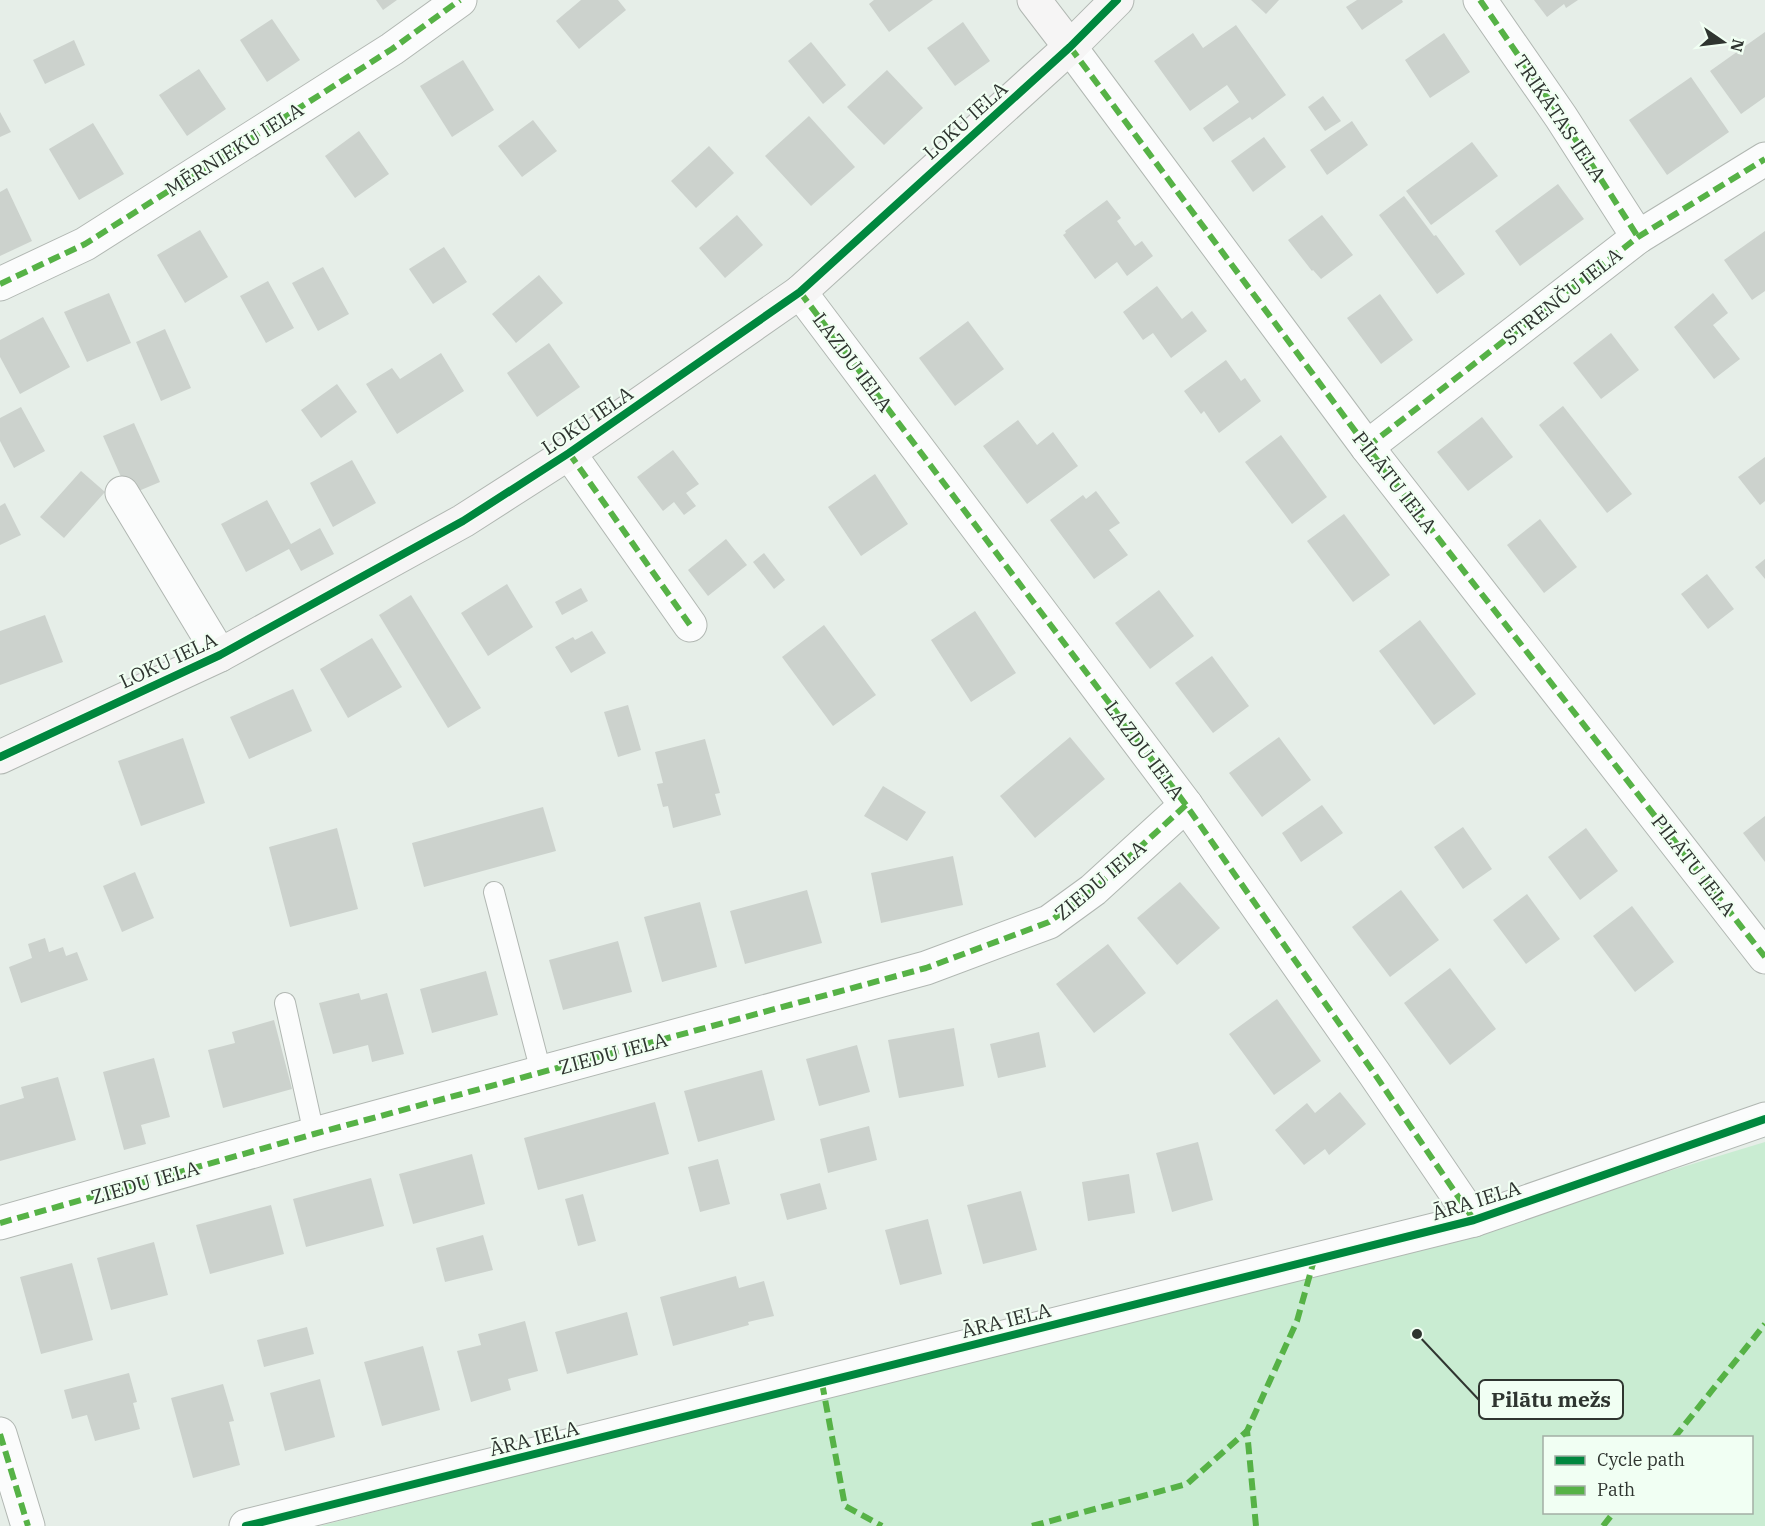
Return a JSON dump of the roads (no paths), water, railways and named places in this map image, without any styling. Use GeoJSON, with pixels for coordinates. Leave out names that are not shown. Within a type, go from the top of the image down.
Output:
{"type":"FeatureCollection","features":[{"type":"Feature","properties":{"kind":"street","name":"MĒRNIEKU IELA"},"geometry":{"type":"LineString","coordinates":[[0,284],[94,237],[392,49],[460,0]]}},
{"type":"Feature","properties":{"kind":"street","name":"PILĀTU IELA"},"geometry":{"type":"LineString","coordinates":[[1034,0],[1367,447],[1765,957]]}},
{"type":"Feature","properties":{"kind":"street","name":"LOKU IELA"},"geometry":{"type":"LineString","coordinates":[[0,757],[220,655],[463,521],[568,453],[800,292],[1070,47],[1117,0]]}},
{"type":"Feature","properties":{"kind":"street","name":"TRIKĀTAS IELA"},"geometry":{"type":"LineString","coordinates":[[1480,0],[1561,117],[1638,237]]}},
{"type":"Feature","properties":{"kind":"street","name":"STRENČU IELA"},"geometry":{"type":"LineString","coordinates":[[1367,447],[1638,237],[1765,159]]}},
{"type":"Feature","properties":{"kind":"street","name":"LAZDU IELA"},"geometry":{"type":"LineString","coordinates":[[800,292],[1186,805],[1474,1220]]}},
{"type":"Feature","properties":{"kind":"street"},"geometry":{"type":"LineString","coordinates":[[568,453],[690,625]]}},
{"type":"Feature","properties":{"kind":"street"},"geometry":{"type":"LineString","coordinates":[[122,493],[220,655]]}},
{"type":"Feature","properties":{"kind":"street","name":"ZIEDU IELA"},"geometry":{"type":"LineString","coordinates":[[0,1223],[314,1134],[926,968],[1049,922],[1093,890],[1186,805]]}},
{"type":"Feature","properties":{"kind":"street","name":"ĀRA IELA"},"geometry":{"type":"LineString","coordinates":[[246,1526],[1474,1220],[1765,1119]]}},
{"type":"Feature","properties":{"kind":"street"},"geometry":{"type":"LineString","coordinates":[[0,1434],[28,1526]]}},
{"type":"Feature","properties":{"kind":"lane"},"geometry":{"type":"LineString","coordinates":[[494,892],[541,1072]]}},
{"type":"Feature","properties":{"kind":"lane"},"geometry":{"type":"LineString","coordinates":[[285,1003],[314,1134]]}},
{"type":"Feature","properties":{"kind":"place","name":"Pilātu mežs"},"geometry":{"type":"Point","coordinates":[1417,1334]}}]}
